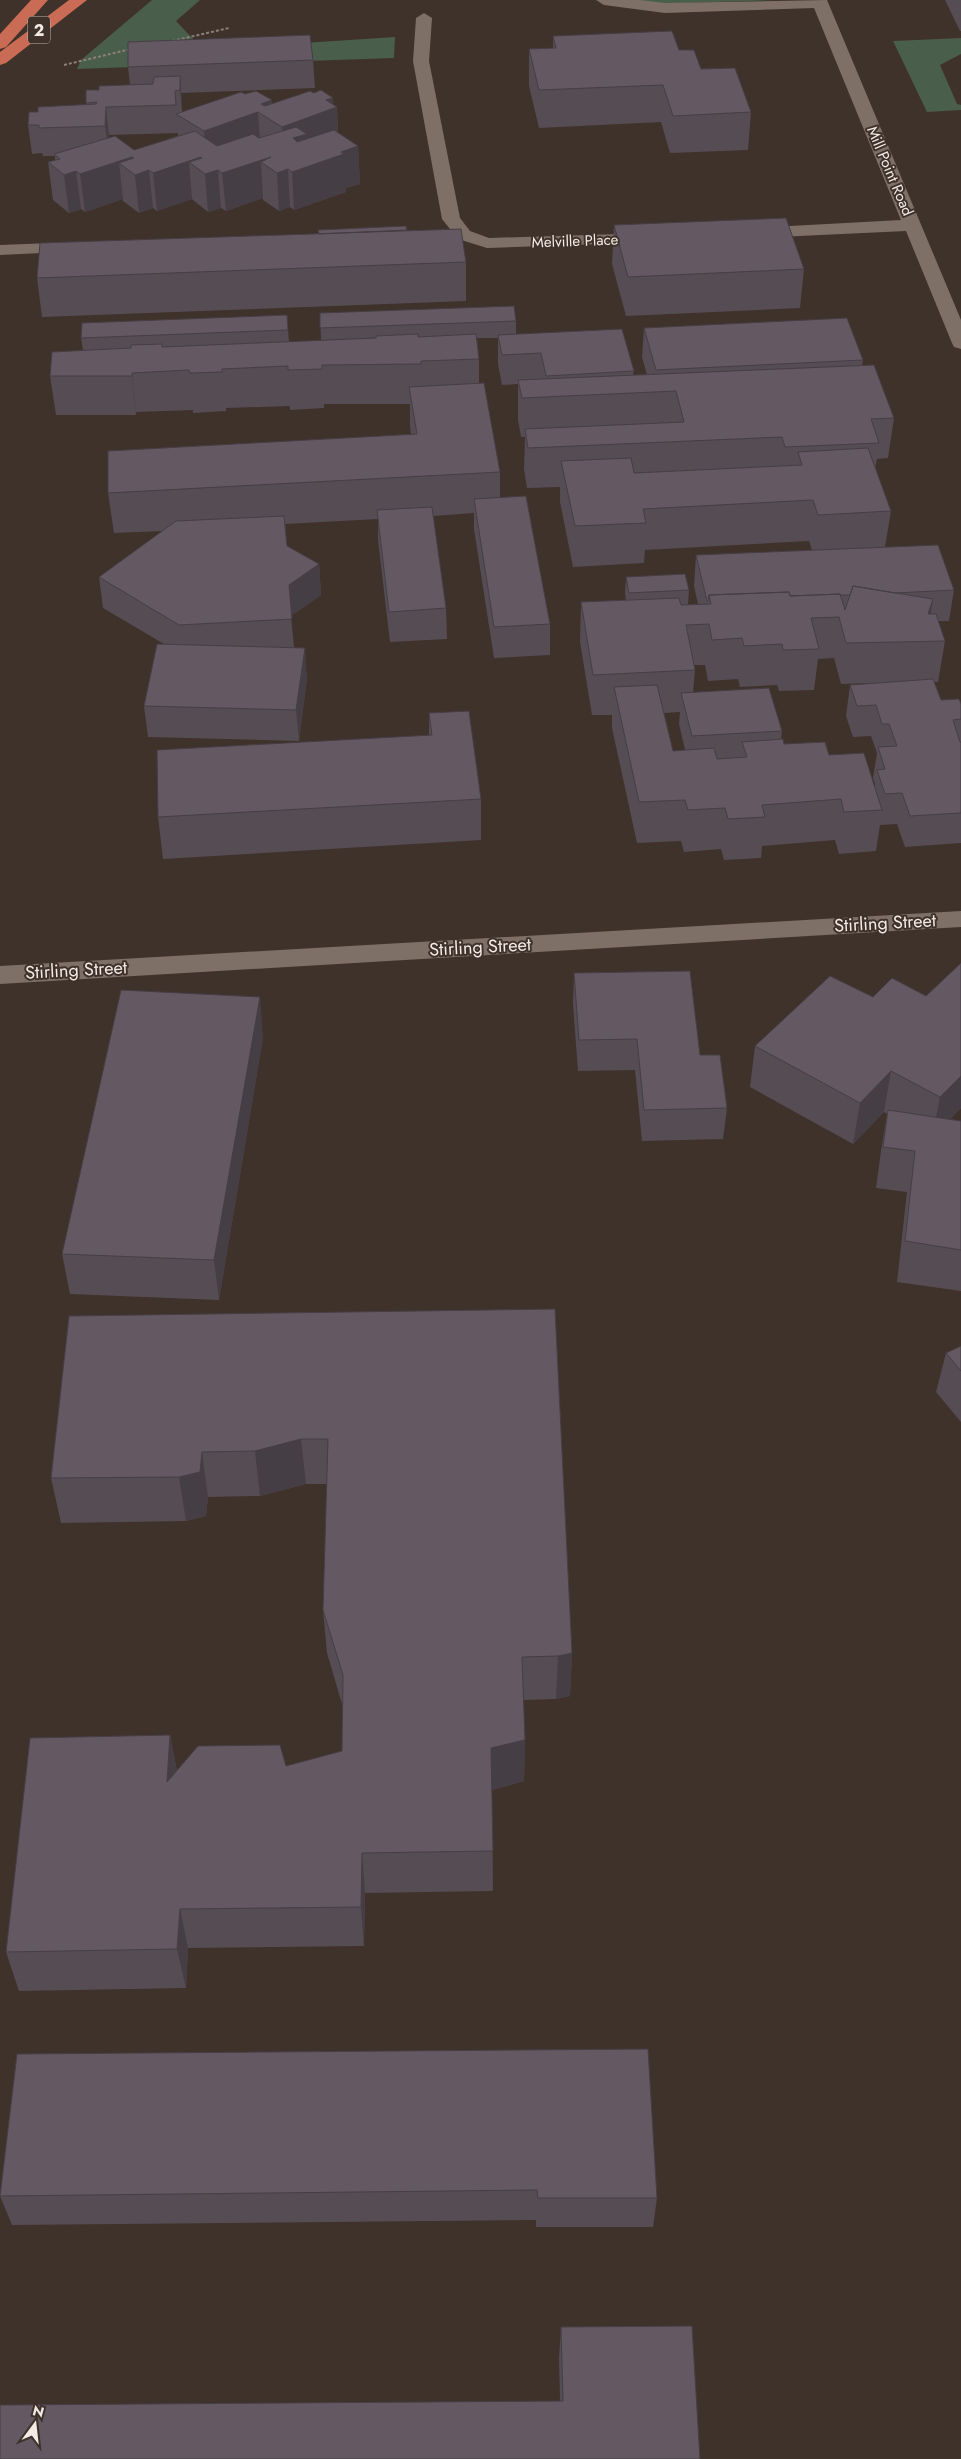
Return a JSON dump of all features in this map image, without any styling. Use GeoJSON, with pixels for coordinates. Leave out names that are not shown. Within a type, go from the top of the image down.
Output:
{"type":"FeatureCollection","features":[{"type":"Feature","properties":{"kind":"highway"},"geometry":{"type":"LineString","coordinates":[[0,44],[40,0]]}},
{"type":"Feature","properties":{"kind":"highway","name":"2"},"geometry":{"type":"LineString","coordinates":[[0,60],[79,0]]}},
{"type":"Feature","properties":{"kind":"street"},"geometry":{"type":"LineString","coordinates":[[604,0],[665,8],[819,1]]}},
{"type":"Feature","properties":{"kind":"street","name":"Mill Point Road"},"geometry":{"type":"LineString","coordinates":[[819,1],[959,334]]}},
{"type":"Feature","properties":{"kind":"street","name":"Melville Place"},"geometry":{"type":"LineString","coordinates":[[424,18],[421,61],[451,219],[464,235],[487,243],[668,237]]}},
{"type":"Feature","properties":{"kind":"street"},"geometry":{"type":"LineString","coordinates":[[736,234],[912,225]]}},
{"type":"Feature","properties":{"kind":"street"},"geometry":{"type":"LineString","coordinates":[[0,250],[99,246]]}},
{"type":"Feature","properties":{"kind":"street","name":"Stirling Street"},"geometry":{"type":"LineString","coordinates":[[0,974],[961,919]]}},
{"type":"Feature","properties":{"kind":"path"},"geometry":{"type":"LineString","coordinates":[[166,42],[229,28]]}},
{"type":"Feature","properties":{"kind":"path"},"geometry":{"type":"LineString","coordinates":[[64,66],[81,60],[132,49]]}},
{"type":"Feature","properties":{"kind":"green space"},"geometry":{"type":"Polygon","coordinates":[[[152,0],[200,0],[176,21],[197,43],[242,47],[395,37],[394,58],[77,69],[81,60],[152,0]]]}},
{"type":"Feature","properties":{"kind":"green space"},"geometry":{"type":"Polygon","coordinates":[[[630,0],[778,0],[654,4],[630,0]]]}},
{"type":"Feature","properties":{"kind":"green space"},"geometry":{"type":"Polygon","coordinates":[[[961,38],[961,54],[940,65],[957,104],[961,105],[961,110],[927,112],[893,41],[961,38]]]}},
{"type":"Feature","properties":{"kind":"building"},"geometry":{"type":"Polygon","coordinates":[[[672,31],[679,50],[694,50],[701,69],[735,68],[751,112],[673,116],[663,85],[539,90],[529,49],[556,48],[553,36],[672,31]]]}},
{"type":"Feature","properties":{"kind":"building"},"geometry":{"type":"Polygon","coordinates":[[[310,35],[313,60],[128,67],[128,42],[310,35]]]}},
{"type":"Feature","properties":{"kind":"building"},"geometry":{"type":"Polygon","coordinates":[[[180,76],[180,90],[175,91],[176,105],[106,107],[105,126],[39,128],[39,125],[28,125],[29,112],[38,112],[38,107],[96,104],[97,102],[86,103],[86,90],[99,90],[99,86],[153,84],[154,77],[180,76]]]}},
{"type":"Feature","properties":{"kind":"building"},"geometry":{"type":"Polygon","coordinates":[[[321,90],[333,98],[326,100],[337,107],[282,127],[258,112],[204,131],[176,114],[241,92],[245,94],[256,91],[272,100],[261,104],[265,106],[310,91],[314,93],[321,90]]]}},
{"type":"Feature","properties":{"kind":"building"},"geometry":{"type":"Polygon","coordinates":[[[296,127],[307,134],[293,138],[297,142],[334,130],[358,146],[341,152],[344,154],[292,172],[288,169],[277,173],[261,162],[271,157],[222,173],[218,170],[205,174],[189,162],[201,157],[153,173],[149,170],[135,175],[119,163],[134,158],[132,157],[80,174],[76,171],[64,175],[48,162],[60,159],[54,154],[115,136],[134,150],[195,131],[217,146],[253,134],[259,138],[296,127]]]}},
{"type":"Feature","properties":{"kind":"building"},"geometry":{"type":"Polygon","coordinates":[[[786,218],[804,269],[628,277],[614,225],[786,218]]]}},
{"type":"Feature","properties":{"kind":"building"},"geometry":{"type":"Polygon","coordinates":[[[406,226],[407,230],[319,234],[318,230],[406,226]]]}},
{"type":"Feature","properties":{"kind":"building"},"geometry":{"type":"Polygon","coordinates":[[[461,229],[466,262],[37,278],[40,243],[461,229]]]}},
{"type":"Feature","properties":{"kind":"building"},"geometry":{"type":"Polygon","coordinates":[[[514,306],[516,321],[320,328],[320,313],[514,306]]]}},
{"type":"Feature","properties":{"kind":"building"},"geometry":{"type":"Polygon","coordinates":[[[287,315],[288,330],[81,338],[82,323],[287,315]]]}},
{"type":"Feature","properties":{"kind":"building"},"geometry":{"type":"Polygon","coordinates":[[[847,318],[863,360],[656,370],[644,328],[847,318]]]}},
{"type":"Feature","properties":{"kind":"building"},"geometry":{"type":"Polygon","coordinates":[[[622,329],[634,371],[546,376],[541,353],[502,355],[498,335],[622,329]]]}},
{"type":"Feature","properties":{"kind":"building"},"geometry":{"type":"Polygon","coordinates":[[[418,334],[418,337],[476,334],[479,359],[421,361],[421,364],[322,365],[322,369],[288,370],[288,366],[222,369],[222,372],[190,373],[189,370],[132,373],[132,376],[50,376],[52,352],[131,348],[131,345],[162,344],[162,347],[376,338],[376,336],[418,334]]]}},
{"type":"Feature","properties":{"kind":"building"},"geometry":{"type":"Polygon","coordinates":[[[874,365],[894,418],[871,419],[879,443],[785,447],[782,437],[528,448],[525,429],[684,422],[676,391],[522,398],[518,380],[874,365]]]}},
{"type":"Feature","properties":{"kind":"building"},"geometry":{"type":"Polygon","coordinates":[[[484,383],[500,472],[108,493],[108,451],[417,434],[409,387],[484,383]]]}},
{"type":"Feature","properties":{"kind":"building"},"geometry":{"type":"Polygon","coordinates":[[[868,448],[891,511],[818,515],[813,500],[643,509],[646,523],[575,526],[561,461],[631,458],[634,473],[802,465],[798,452],[868,448]]]}},
{"type":"Feature","properties":{"kind":"building"},"geometry":{"type":"Polygon","coordinates":[[[526,496],[550,624],[494,627],[474,499],[526,496]]]}},
{"type":"Feature","properties":{"kind":"building"},"geometry":{"type":"Polygon","coordinates":[[[432,507],[446,608],[389,612],[377,510],[432,507]]]}},
{"type":"Feature","properties":{"kind":"building"},"geometry":{"type":"Polygon","coordinates":[[[284,516],[287,546],[319,564],[289,585],[292,619],[179,625],[99,577],[176,521],[284,516]]]}},
{"type":"Feature","properties":{"kind":"building"},"geometry":{"type":"Polygon","coordinates":[[[938,545],[954,590],[895,593],[853,586],[850,595],[790,596],[789,592],[709,595],[707,601],[696,555],[938,545]]]}},
{"type":"Feature","properties":{"kind":"building"},"geometry":{"type":"Polygon","coordinates":[[[685,574],[689,590],[629,593],[626,577],[685,574]]]}},
{"type":"Feature","properties":{"kind":"building"},"geometry":{"type":"Polygon","coordinates":[[[853,586],[933,599],[928,614],[936,614],[945,641],[846,643],[839,617],[811,618],[819,649],[783,650],[782,644],[744,646],[742,638],[712,640],[709,624],[686,625],[695,670],[593,675],[581,602],[679,598],[681,605],[711,604],[709,595],[789,592],[790,596],[840,594],[845,610],[853,586]]]}},
{"type":"Feature","properties":{"kind":"building"},"geometry":{"type":"Polygon","coordinates":[[[157,644],[305,648],[296,710],[144,706],[157,644]]]}},
{"type":"Feature","properties":{"kind":"building"},"geometry":{"type":"Polygon","coordinates":[[[933,679],[941,700],[959,699],[961,704],[961,719],[953,720],[961,742],[961,813],[910,816],[902,793],[885,794],[877,770],[885,769],[878,747],[897,746],[889,724],[882,724],[876,705],[857,706],[850,685],[933,679]]]}},
{"type":"Feature","properties":{"kind":"building"},"geometry":{"type":"Polygon","coordinates":[[[657,685],[673,751],[714,748],[717,759],[747,757],[742,742],[783,739],[784,744],[825,742],[829,755],[864,753],[882,810],[844,812],[841,799],[762,805],[765,817],[728,819],[725,808],[688,810],[685,800],[639,802],[614,687],[657,685]]]}},
{"type":"Feature","properties":{"kind":"building"},"geometry":{"type":"Polygon","coordinates":[[[769,688],[782,731],[692,736],[681,693],[769,688]]]}},
{"type":"Feature","properties":{"kind":"building"},"geometry":{"type":"Polygon","coordinates":[[[469,711],[481,799],[158,817],[157,750],[432,735],[429,713],[469,711]]]}},
{"type":"Feature","properties":{"kind":"building"},"geometry":{"type":"Polygon","coordinates":[[[961,963],[961,1076],[940,1097],[891,1071],[860,1103],[755,1046],[830,976],[873,997],[892,978],[926,996],[961,963]]]}},
{"type":"Feature","properties":{"kind":"building"},"geometry":{"type":"Polygon","coordinates":[[[690,971],[700,1055],[720,1055],[727,1108],[644,1110],[637,1039],[579,1040],[574,973],[690,971]]]}},
{"type":"Feature","properties":{"kind":"building"},"geometry":{"type":"Polygon","coordinates":[[[121,990],[260,997],[214,1260],[62,1254],[121,990]]]}},
{"type":"Feature","properties":{"kind":"building"},"geometry":{"type":"Polygon","coordinates":[[[888,1110],[961,1121],[961,1250],[905,1241],[915,1151],[883,1147],[888,1110]]]}},
{"type":"Feature","properties":{"kind":"building"},"geometry":{"type":"Polygon","coordinates":[[[555,1309],[572,1653],[558,1656],[522,1657],[525,1740],[491,1748],[493,1851],[362,1853],[361,1907],[180,1909],[177,1949],[6,1952],[30,1738],[170,1735],[167,1782],[198,1746],[280,1745],[286,1766],[342,1751],[343,1675],[323,1610],[328,1439],[301,1439],[255,1451],[202,1452],[200,1472],[179,1477],[51,1478],[69,1316],[555,1309]]]}},
{"type":"Feature","properties":{"kind":"building"},"geometry":{"type":"Polygon","coordinates":[[[961,1346],[961,1371],[946,1353],[961,1346]]]}},
{"type":"Feature","properties":{"kind":"building"},"geometry":{"type":"Polygon","coordinates":[[[648,2049],[657,2198],[538,2198],[537,2190],[0,2196],[17,2054],[648,2049]]]}},
{"type":"Feature","properties":{"kind":"building"},"geometry":{"type":"Polygon","coordinates":[[[692,2326],[700,2459],[0,2459],[0,2405],[563,2401],[561,2327],[692,2326]]]}}]}
